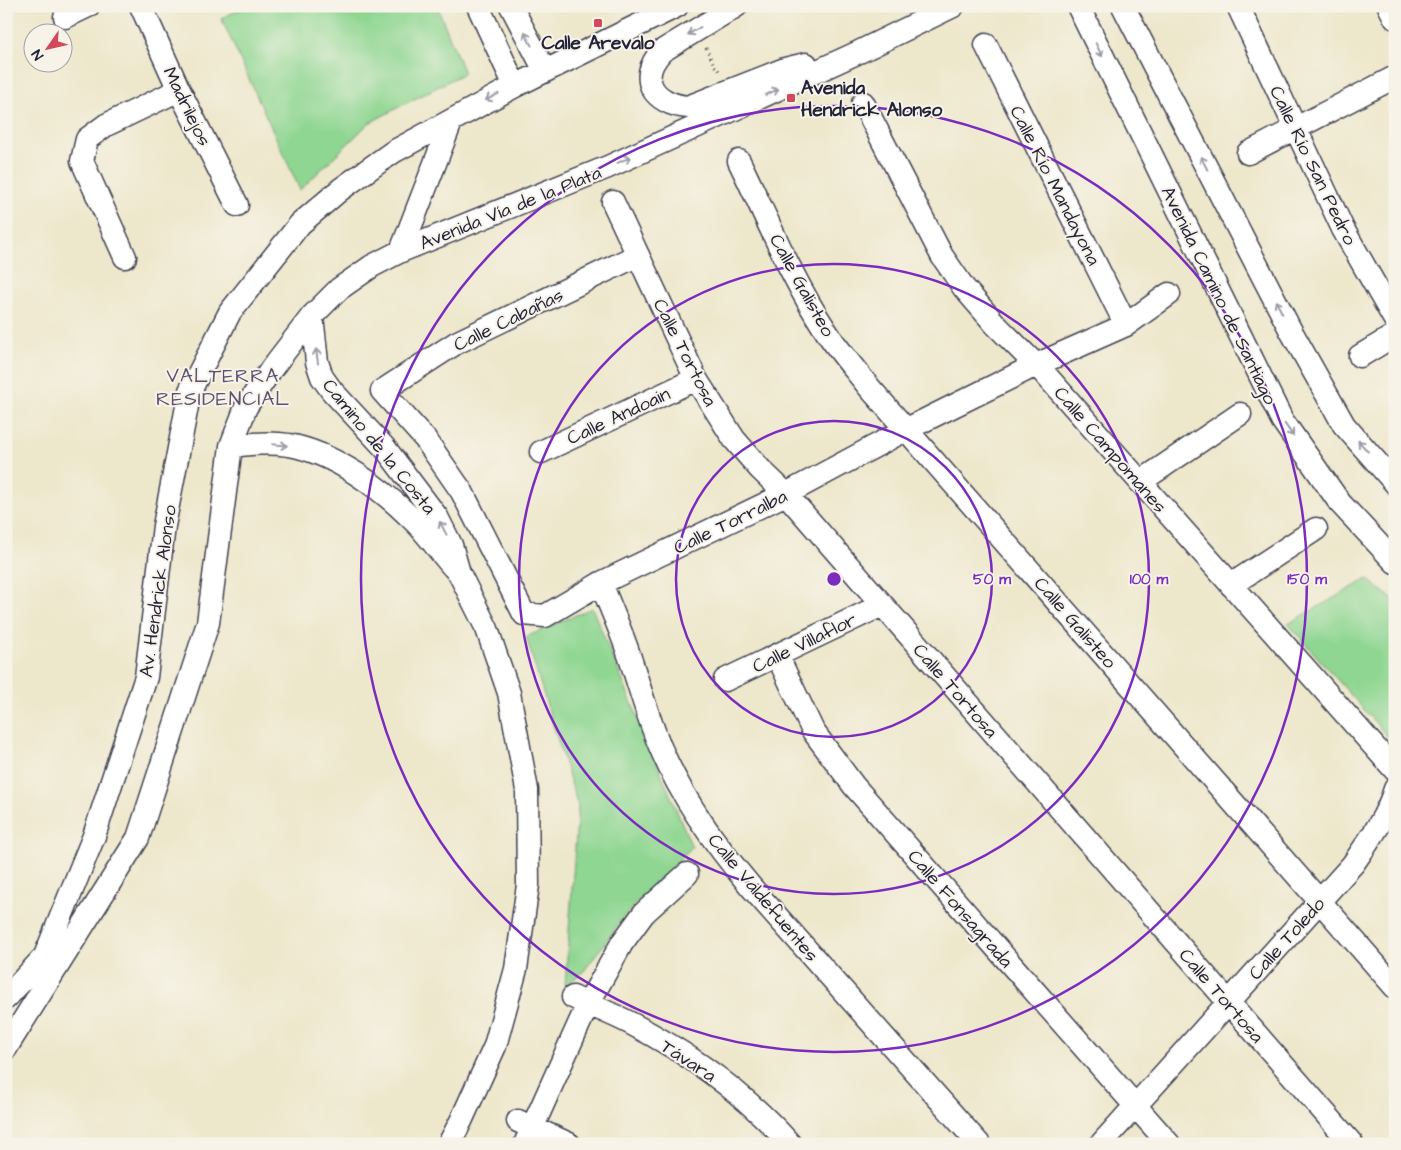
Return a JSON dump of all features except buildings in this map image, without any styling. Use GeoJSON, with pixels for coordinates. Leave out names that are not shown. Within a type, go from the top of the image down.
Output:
{"type":"FeatureCollection","features":[{"type":"Feature","properties":{"kind":"street"},"geometry":{"type":"LineString","coordinates":[[65,17],[88,6]]}},
{"type":"Feature","properties":{"kind":"street","name":"Madrilejos"},"geometry":{"type":"LineString","coordinates":[[141,6],[179,90],[237,205]]}},
{"type":"Feature","properties":{"kind":"street"},"geometry":{"type":"LineString","coordinates":[[478,6],[515,86]]}},
{"type":"Feature","properties":{"kind":"street"},"geometry":{"type":"LineString","coordinates":[[511,6],[545,71]]}},
{"type":"Feature","properties":{"kind":"street"},"geometry":{"type":"LineString","coordinates":[[401,251],[451,122],[467,111],[515,86],[677,6]]}},
{"type":"Feature","properties":{"kind":"street","name":"Avenida Vía de la Plata"},"geometry":{"type":"LineString","coordinates":[[736,6],[662,51],[653,60],[649,74],[652,88],[662,100],[674,106],[688,107],[785,69],[859,52]]}},
{"type":"Feature","properties":{"kind":"street","name":"Avenida Vía de la Plata"},"geometry":{"type":"LineString","coordinates":[[231,446],[246,407],[272,368],[312,316],[339,289],[372,266],[401,251],[608,167],[859,52],[953,6]]}},
{"type":"Feature","properties":{"kind":"street","name":"Avenida Camino de Santiago"},"geometry":{"type":"LineString","coordinates":[[1078,6],[1282,420],[1340,503],[1395,562]]}},
{"type":"Feature","properties":{"kind":"street"},"geometry":{"type":"LineString","coordinates":[[1123,6],[1291,331],[1344,426],[1395,483]]}},
{"type":"Feature","properties":{"kind":"street","name":"Calle Río San Pedro"},"geometry":{"type":"LineString","coordinates":[[1238,6],[1343,230],[1395,320]]}},
{"type":"Feature","properties":{"kind":"street"},"geometry":{"type":"LineString","coordinates":[[1389,6],[1395,18]]}},
{"type":"Feature","properties":{"kind":"street","name":"Calle Río Mandayona"},"geometry":{"type":"LineString","coordinates":[[986,45],[1126,325]]}},
{"type":"Feature","properties":{"kind":"street"},"geometry":{"type":"LineString","coordinates":[[1248,153],[1395,77]]}},
{"type":"Feature","properties":{"kind":"street"},"geometry":{"type":"LineString","coordinates":[[125,257],[82,161],[87,139],[106,125],[179,90]]}},
{"type":"Feature","properties":{"kind":"street","name":"Calle Campomanes"},"geometry":{"type":"LineString","coordinates":[[863,103],[942,256],[964,288],[996,325],[1036,365],[1395,770]]}},
{"type":"Feature","properties":{"kind":"street","name":"Av. Hendrick Alonso"},"geometry":{"type":"LineString","coordinates":[[6,998],[45,956],[94,836],[146,677],[164,526],[190,391],[230,312],[300,224],[341,189],[393,152],[451,122]]}},
{"type":"Feature","properties":{"kind":"street","name":"Calle Galisteo"},"geometry":{"type":"LineString","coordinates":[[739,161],[806,298],[826,332],[868,386],[1395,987]]}},
{"type":"Feature","properties":{"kind":"street","name":"Calle Tortosa"},"geometry":{"type":"LineString","coordinates":[[613,202],[696,379],[734,439],[786,494],[1352,1144]]}},
{"type":"Feature","properties":{"kind":"street","name":"Calle Cabañas"},"geometry":{"type":"LineString","coordinates":[[382,391],[456,343],[638,255]]}},
{"type":"Feature","properties":{"kind":"street","name":"Calle Torralba"},"geometry":{"type":"LineString","coordinates":[[382,391],[426,440],[462,492],[524,614],[545,616],[601,583],[786,494],[907,429],[1036,365],[1126,325],[1168,294]]}},
{"type":"Feature","properties":{"kind":"street","name":"Camino de la Costa"},"geometry":{"type":"LineString","coordinates":[[312,316],[317,362],[322,376],[332,391],[385,448],[437,517],[451,545],[459,574],[487,629],[509,693],[527,790],[528,885],[516,969],[495,1046],[449,1144]]}},
{"type":"Feature","properties":{"kind":"street"},"geometry":{"type":"LineString","coordinates":[[1360,356],[1395,335]]}},
{"type":"Feature","properties":{"kind":"street","name":"Calle Andoain"},"geometry":{"type":"LineString","coordinates":[[541,452],[696,379]]}},
{"type":"Feature","properties":{"kind":"street"},"geometry":{"type":"LineString","coordinates":[[1140,482],[1240,414]]}},
{"type":"Feature","properties":{"kind":"street","name":"Camino de la Costa"},"geometry":{"type":"LineString","coordinates":[[231,446],[252,444],[290,446],[321,456],[352,471],[413,520],[459,574]]}},
{"type":"Feature","properties":{"kind":"street"},"geometry":{"type":"LineString","coordinates":[[6,1048],[138,838],[208,623],[231,446]]}},
{"type":"Feature","properties":{"kind":"street"},"geometry":{"type":"LineString","coordinates":[[1231,585],[1316,529]]}},
{"type":"Feature","properties":{"kind":"street","name":"Calle Valdefuentes"},"geometry":{"type":"LineString","coordinates":[[601,583],[631,660],[662,750],[682,791],[702,822],[751,887],[979,1144]]}},
{"type":"Feature","properties":{"kind":"street","name":"Calle Villaflor"},"geometry":{"type":"LineString","coordinates":[[725,680],[882,605]]}},
{"type":"Feature","properties":{"kind":"street","name":"Calle Fonsagrada"},"geometry":{"type":"LineString","coordinates":[[777,655],[813,731],[854,786],[1169,1144]]}},
{"type":"Feature","properties":{"kind":"street","name":"Calle Toledo"},"geometry":{"type":"LineString","coordinates":[[1101,1144],[1353,864],[1382,818],[1395,789]]}},
{"type":"Feature","properties":{"kind":"street"},"geometry":{"type":"LineString","coordinates":[[569,1144],[525,1131],[580,1000],[644,913],[687,874]]}},
{"type":"Feature","properties":{"kind":"street","name":"Távara"},"geometry":{"type":"LineString","coordinates":[[580,1000],[632,1024],[680,1053],[732,1089],[768,1119],[790,1144]]}},
{"type":"Feature","properties":{"kind":"path"},"geometry":{"type":"LineString","coordinates":[[696,30],[714,65],[734,89]]}},
{"type":"Feature","properties":{"kind":"green space"},"geometry":{"type":"Polygon","coordinates":[[[248,6],[437,6],[464,73],[369,123],[300,190],[221,18],[248,6]]]}},
{"type":"Feature","properties":{"kind":"green space"},"geometry":{"type":"Polygon","coordinates":[[[1367,579],[1395,601],[1395,745],[1288,624],[1367,579]]]}},
{"type":"Feature","properties":{"kind":"green space"},"geometry":{"type":"Polygon","coordinates":[[[592,608],[692,847],[627,913],[584,971],[565,986],[578,806],[526,637],[592,608]]]}},
{"type":"Feature","properties":{"kind":"place","name":"Calle Arevalo"},"geometry":{"type":"Point","coordinates":[598,23]}},
{"type":"Feature","properties":{"kind":"place","name":"Avenida Hendrick Alonso"},"geometry":{"type":"Point","coordinates":[791,98]}},
{"type":"Feature","properties":{"kind":"district","name":"VALTERRA RESIDENCIAL"},"geometry":{"type":"Point","coordinates":[223,386]}}]}
